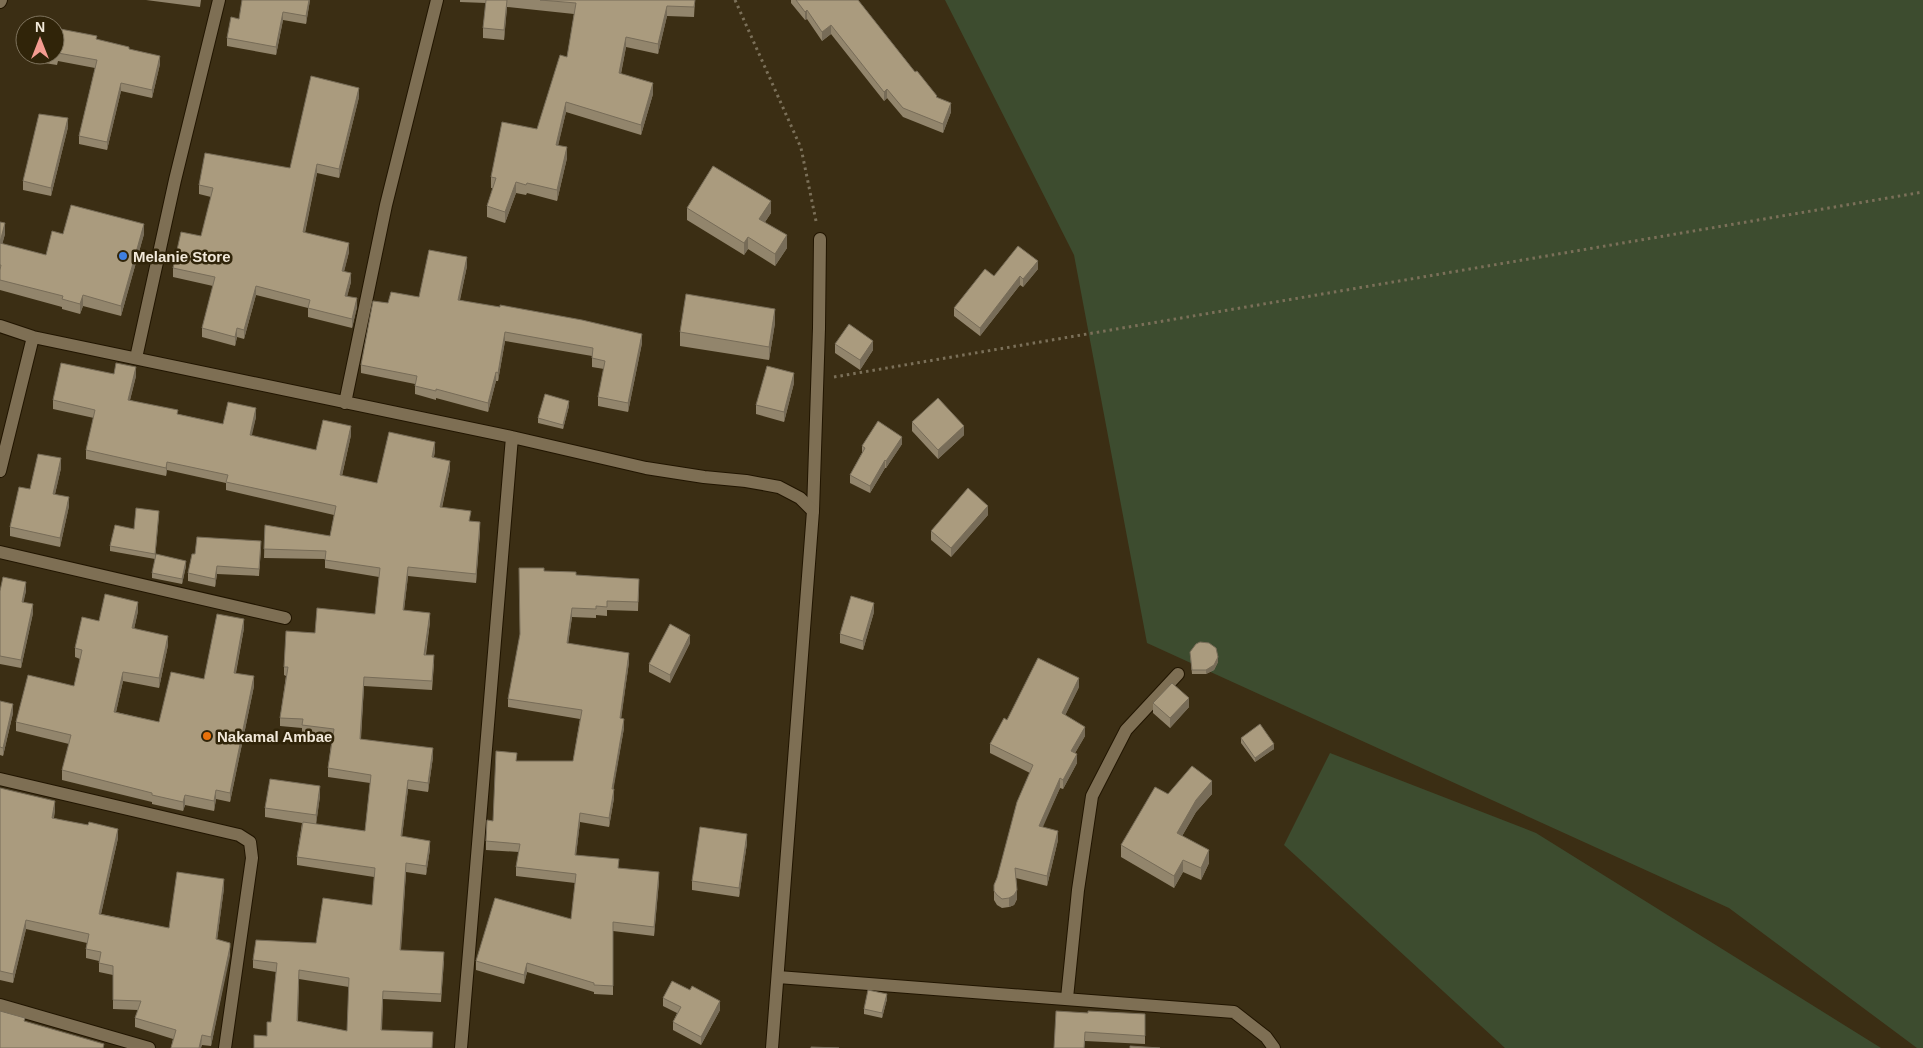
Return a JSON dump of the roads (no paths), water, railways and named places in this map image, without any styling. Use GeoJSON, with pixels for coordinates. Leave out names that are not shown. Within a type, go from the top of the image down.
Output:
{"type":"FeatureCollection","features":[{"type":"Feature","properties":{"kind":"street"},"geometry":{"type":"LineString","coordinates":[[136,358],[175,180],[219,0]]}},
{"type":"Feature","properties":{"kind":"street"},"geometry":{"type":"LineString","coordinates":[[345,403],[386,204],[437,0]]}},
{"type":"Feature","properties":{"kind":"street"},"geometry":{"type":"LineString","coordinates":[[772,1048],[813,511],[819,380],[820,239]]}},
{"type":"Feature","properties":{"kind":"street"},"geometry":{"type":"LineString","coordinates":[[0,326],[33,337],[646,468],[779,487],[800,498],[813,511]]}},
{"type":"Feature","properties":{"kind":"street"},"geometry":{"type":"LineString","coordinates":[[0,472],[33,337]]}},
{"type":"Feature","properties":{"kind":"street"},"geometry":{"type":"LineString","coordinates":[[461,1048],[512,438]]}},
{"type":"Feature","properties":{"kind":"street"},"geometry":{"type":"LineString","coordinates":[[0,552],[285,618]]}},
{"type":"Feature","properties":{"kind":"street"},"geometry":{"type":"LineString","coordinates":[[1066,998],[1078,890],[1092,796],[1126,730],[1178,674]]}},
{"type":"Feature","properties":{"kind":"street"},"geometry":{"type":"LineString","coordinates":[[0,779],[239,835],[250,842],[252,858],[225,1048]]}},
{"type":"Feature","properties":{"kind":"street"},"geometry":{"type":"LineString","coordinates":[[778,977],[1234,1012],[1266,1037],[1274,1048]]}},
{"type":"Feature","properties":{"kind":"street"},"geometry":{"type":"LineString","coordinates":[[0,1005],[149,1048]]}},
{"type":"Feature","properties":{"kind":"place","name":"Melanie Store"},"geometry":{"type":"Point","coordinates":[123,256]}},
{"type":"Feature","properties":{"kind":"place","name":"Nakamal Ambae"},"geometry":{"type":"Point","coordinates":[207,736]}}]}
